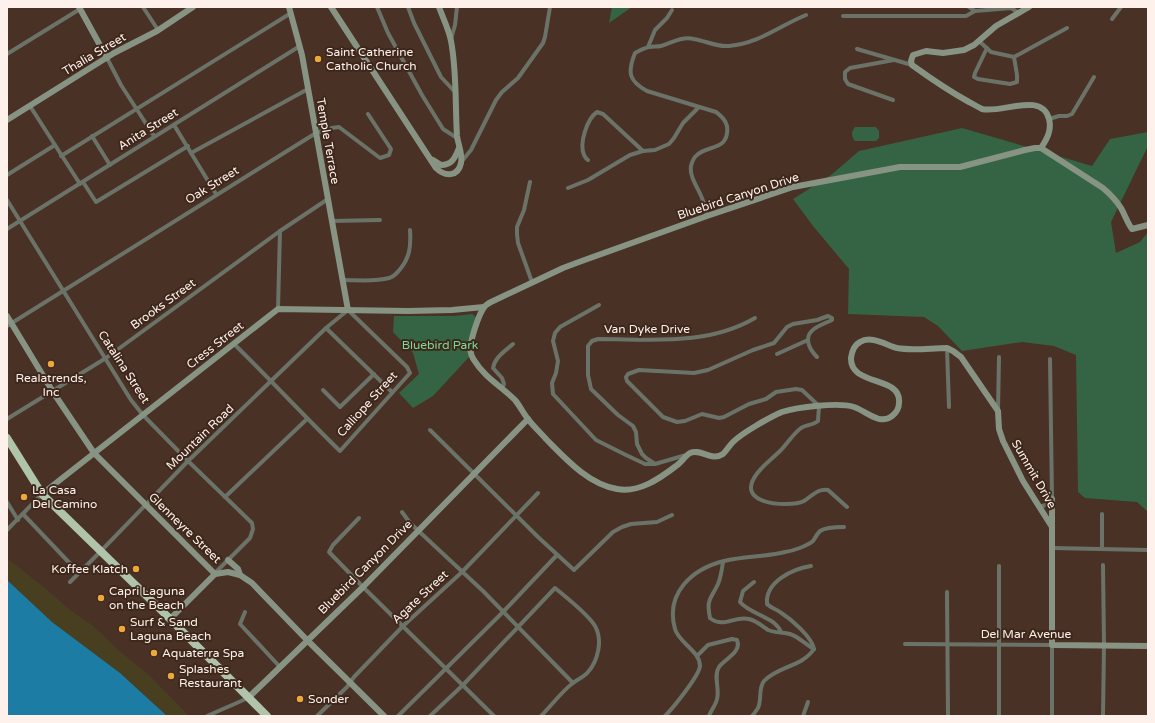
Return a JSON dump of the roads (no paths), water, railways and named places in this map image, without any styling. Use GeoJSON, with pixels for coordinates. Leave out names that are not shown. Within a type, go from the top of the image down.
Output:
{"type":"FeatureCollection","features":[{"type":"Feature","properties":{"kind":"highway"},"geometry":{"type":"LineString","coordinates":[[7,438],[42,494],[267,716]]}},
{"type":"Feature","properties":{"kind":"street"},"geometry":{"type":"LineString","coordinates":[[143,7],[158,30]]}},
{"type":"Feature","properties":{"kind":"street","name":"Thalia Street"},"geometry":{"type":"LineString","coordinates":[[7,120],[107,58],[158,30],[193,7]]}},
{"type":"Feature","properties":{"kind":"street"},"geometry":{"type":"LineString","coordinates":[[331,7],[436,168],[448,175],[456,173],[462,161],[471,150],[496,100],[502,92],[518,78],[543,43],[550,7]]}},
{"type":"Feature","properties":{"kind":"street"},"geometry":{"type":"LineString","coordinates":[[377,7],[388,33],[422,95],[443,129],[458,138]]}},
{"type":"Feature","properties":{"kind":"street"},"geometry":{"type":"LineString","coordinates":[[408,7],[414,23],[441,78],[455,92]]}},
{"type":"Feature","properties":{"kind":"street"},"geometry":{"type":"LineString","coordinates":[[439,7],[451,39],[454,56],[458,138],[462,161]]}},
{"type":"Feature","properties":{"kind":"street"},"geometry":{"type":"LineString","coordinates":[[451,39],[455,25],[457,7]]}},
{"type":"Feature","properties":{"kind":"street"},"geometry":{"type":"LineString","coordinates":[[969,7],[975,10],[1011,8],[1019,13]]}},
{"type":"Feature","properties":{"kind":"street"},"geometry":{"type":"LineString","coordinates":[[912,65],[911,61],[913,55],[926,51],[953,52],[964,50],[980,41],[996,26],[1029,7]]}},
{"type":"Feature","properties":{"kind":"street"},"geometry":{"type":"LineString","coordinates":[[1112,19],[1121,7]]}},
{"type":"Feature","properties":{"kind":"street"},"geometry":{"type":"LineString","coordinates":[[7,54],[80,8],[121,85],[154,136]]}},
{"type":"Feature","properties":{"kind":"street"},"geometry":{"type":"LineString","coordinates":[[61,156],[290,10]]}},
{"type":"Feature","properties":{"kind":"street","name":"Temple Terrace"},"geometry":{"type":"LineString","coordinates":[[290,10],[300,46],[348,310]]}},
{"type":"Feature","properties":{"kind":"street"},"geometry":{"type":"LineString","coordinates":[[648,47],[655,30],[667,18],[672,10]]}},
{"type":"Feature","properties":{"kind":"street"},"geometry":{"type":"LineString","coordinates":[[843,16],[966,16],[975,10]]}},
{"type":"Feature","properties":{"kind":"street"},"geometry":{"type":"LineString","coordinates":[[707,216],[704,201],[692,176],[692,161],[697,155],[703,151],[718,146],[726,138],[726,124],[722,116],[716,112],[647,92],[632,80],[630,64],[635,54],[648,47],[659,46],[678,39],[692,38],[717,46],[739,45],[767,36],[806,15]]}},
{"type":"Feature","properties":{"kind":"street"},"geometry":{"type":"LineString","coordinates":[[980,41],[991,52],[1014,57],[1067,28]]}},
{"type":"Feature","properties":{"kind":"street","name":"Anita Street"},"geometry":{"type":"LineString","coordinates":[[7,229],[300,46]]}},
{"type":"Feature","properties":{"kind":"street"},"geometry":{"type":"LineString","coordinates":[[857,48],[912,65],[954,94],[982,109],[995,110],[1031,104],[1040,108],[1046,113],[1049,119],[1049,133],[1041,148],[1103,188],[1112,196],[1132,229],[1148,225]]}},
{"type":"Feature","properties":{"kind":"street"},"geometry":{"type":"LineString","coordinates":[[987,48],[974,77],[997,83],[1010,84],[1016,82],[1017,75],[1014,57]]}},
{"type":"Feature","properties":{"kind":"street"},"geometry":{"type":"LineString","coordinates":[[894,60],[850,68],[845,72],[845,79],[848,84],[894,100]]}},
{"type":"Feature","properties":{"kind":"street"},"geometry":{"type":"LineString","coordinates":[[1049,119],[1060,115],[1067,116],[1072,114],[1094,76]]}},
{"type":"Feature","properties":{"kind":"street"},"geometry":{"type":"LineString","coordinates":[[191,153],[308,89]]}},
{"type":"Feature","properties":{"kind":"street"},"geometry":{"type":"LineString","coordinates":[[30,106],[61,156],[96,202],[188,146]]}},
{"type":"Feature","properties":{"kind":"street"},"geometry":{"type":"LineString","coordinates":[[568,188],[588,180],[630,155],[643,151],[655,150],[669,144],[683,123],[699,107]]}},
{"type":"Feature","properties":{"kind":"street"},"geometry":{"type":"LineString","coordinates":[[588,160],[584,155],[585,131],[592,116],[597,112],[603,114],[643,151]]}},
{"type":"Feature","properties":{"kind":"street","name":"Oak Street"},"geometry":{"type":"LineString","coordinates":[[9,325],[216,194],[316,133],[339,127],[380,158],[389,155],[391,149],[368,114]]}},
{"type":"Feature","properties":{"kind":"street"},"geometry":{"type":"LineString","coordinates":[[174,125],[216,194]]}},
{"type":"Feature","properties":{"kind":"street"},"geometry":{"type":"LineString","coordinates":[[92,136],[110,165]]}},
{"type":"Feature","properties":{"kind":"street"},"geometry":{"type":"LineString","coordinates":[[7,175],[55,145]]}},
{"type":"Feature","properties":{"kind":"street"},"geometry":{"type":"LineString","coordinates":[[429,156],[436,163],[445,165],[452,162],[459,148]]}},
{"type":"Feature","properties":{"kind":"street"},"geometry":{"type":"LineString","coordinates":[[459,148],[467,151],[471,150]]}},
{"type":"Feature","properties":{"kind":"street","name":"Bluebird Canyon Drive"},"geometry":{"type":"LineString","coordinates":[[484,307],[491,302],[563,268],[707,216],[793,187],[884,169],[915,166],[960,167],[1025,150],[1041,148]]}},
{"type":"Feature","properties":{"kind":"street"},"geometry":{"type":"LineString","coordinates":[[530,182],[524,210],[516,227],[516,234],[532,282]]}},
{"type":"Feature","properties":{"kind":"street","name":"Brooks Street"},"geometry":{"type":"LineString","coordinates":[[7,419],[106,358],[280,231],[328,199]]}},
{"type":"Feature","properties":{"kind":"street","name":"Catalina Street"},"geometry":{"type":"LineString","coordinates":[[7,200],[127,394],[143,414],[188,461],[252,523],[253,529],[251,536],[228,560]]}},
{"type":"Feature","properties":{"kind":"street"},"geometry":{"type":"LineString","coordinates":[[332,221],[380,220]]}},
{"type":"Feature","properties":{"kind":"street"},"geometry":{"type":"LineString","coordinates":[[343,280],[377,280],[390,278],[397,274],[407,260],[411,241],[410,230]]}},
{"type":"Feature","properties":{"kind":"street"},"geometry":{"type":"LineString","coordinates":[[280,231],[278,309],[452,310],[484,307],[474,331],[470,353],[487,378],[516,402],[528,419],[569,462],[589,477],[609,487],[627,489],[644,486],[676,466],[688,455]]}},
{"type":"Feature","properties":{"kind":"street"},"geometry":{"type":"LineString","coordinates":[[599,305],[560,327],[555,333],[553,341],[558,361],[556,373],[552,383],[553,394],[596,440],[645,464],[655,464],[697,452],[712,457],[718,456],[723,453],[733,442],[780,413],[799,408],[847,405],[882,420],[891,418],[897,412],[899,405],[899,397],[895,390],[861,374],[855,370],[851,363],[853,349],[863,340],[870,340],[900,348],[947,348],[949,406]]}},
{"type":"Feature","properties":{"kind":"street","name":"Cress Street"},"geometry":{"type":"LineString","coordinates":[[7,530],[42,494],[278,309]]}},
{"type":"Feature","properties":{"kind":"street","name":"Mountain Road"},"geometry":{"type":"LineString","coordinates":[[70,582],[188,461],[326,328],[348,310]]}},
{"type":"Feature","properties":{"kind":"street","name":"Calliope Street"},"geometry":{"type":"LineString","coordinates":[[306,419],[340,451],[409,375],[407,366],[348,310]]}},
{"type":"Feature","properties":{"kind":"street","name":"Glenneyre Street"},"geometry":{"type":"LineString","coordinates":[[7,316],[9,325],[94,453],[215,574],[228,572],[240,575],[252,582],[307,640],[384,716]]}},
{"type":"Feature","properties":{"kind":"street"},"geometry":{"type":"LineString","coordinates":[[817,357],[811,351],[808,340],[814,328],[832,320],[832,318],[828,316],[817,320],[793,324],[787,327],[774,343],[752,350],[708,370],[694,373],[639,370],[628,374],[626,377],[627,381],[663,417],[677,422],[685,421],[702,414],[719,418],[724,417],[749,404],[766,399],[776,392],[796,389],[802,390],[819,406]]}},
{"type":"Feature","properties":{"kind":"street","name":"Van Dyke Drive"},"geometry":{"type":"LineString","coordinates":[[655,464],[642,454],[633,426],[618,415],[592,389],[588,375],[588,346],[592,341],[598,339],[695,339],[726,332],[755,318]]}},
{"type":"Feature","properties":{"kind":"street"},"geometry":{"type":"LineString","coordinates":[[326,328],[392,392]]}},
{"type":"Feature","properties":{"kind":"street"},"geometry":{"type":"LineString","coordinates":[[777,354],[808,340]]}},
{"type":"Feature","properties":{"kind":"street"},"geometry":{"type":"LineString","coordinates":[[225,497],[306,419],[234,344]]}},
{"type":"Feature","properties":{"kind":"street"},"geometry":{"type":"LineString","coordinates":[[502,390],[504,384],[502,378],[493,368],[496,359],[513,344]]}},
{"type":"Feature","properties":{"kind":"street","name":"Summit Drive"},"geometry":{"type":"LineString","coordinates":[[947,348],[961,357],[998,411],[999,429],[1003,442],[1023,481],[1052,527]]}},
{"type":"Feature","properties":{"kind":"street"},"geometry":{"type":"LineString","coordinates":[[998,411],[999,357]]}},
{"type":"Feature","properties":{"kind":"street"},"geometry":{"type":"LineString","coordinates":[[1050,359],[1052,499],[1052,716]]}},
{"type":"Feature","properties":{"kind":"street"},"geometry":{"type":"LineString","coordinates":[[323,390],[340,407],[374,374]]}},
{"type":"Feature","properties":{"kind":"street"},"geometry":{"type":"LineString","coordinates":[[819,406],[818,421],[800,429],[793,436],[756,474],[751,489],[758,499],[774,504],[798,503],[820,490],[828,490],[847,507]]}},
{"type":"Feature","properties":{"kind":"street","name":"Bluebird Canyon Drive"},"geometry":{"type":"LineString","coordinates":[[207,716],[248,698],[362,587],[528,419]]}},
{"type":"Feature","properties":{"kind":"street"},"geometry":{"type":"LineString","coordinates":[[430,430],[574,570],[601,543],[617,530],[631,524],[657,522],[672,515]]}},
{"type":"Feature","properties":{"kind":"street","name":"Agate Street"},"geometry":{"type":"LineString","coordinates":[[317,716],[403,626],[462,572],[538,493]]}},
{"type":"Feature","properties":{"kind":"street"},"geometry":{"type":"LineString","coordinates":[[1039,507],[1049,504],[1052,499]]}},
{"type":"Feature","properties":{"kind":"street"},"geometry":{"type":"LineString","coordinates":[[7,502],[18,520]]}},
{"type":"Feature","properties":{"kind":"street"},"geometry":{"type":"LineString","coordinates":[[402,512],[410,523],[519,627],[573,683]]}},
{"type":"Feature","properties":{"kind":"street"},"geometry":{"type":"LineString","coordinates":[[23,514],[79,573]]}},
{"type":"Feature","properties":{"kind":"street"},"geometry":{"type":"LineString","coordinates":[[1102,514],[1102,549]]}},
{"type":"Feature","properties":{"kind":"street"},"geometry":{"type":"LineString","coordinates":[[359,518],[333,545],[329,552],[362,587],[494,716]]}},
{"type":"Feature","properties":{"kind":"street"},"geometry":{"type":"LineString","coordinates":[[665,716],[697,675],[700,666],[697,656],[683,642],[675,630],[673,611],[674,602],[678,592],[686,581],[704,569],[723,562],[786,552],[812,542],[821,530],[844,527]]}},
{"type":"Feature","properties":{"kind":"street"},"geometry":{"type":"LineString","coordinates":[[1052,548],[1148,550]]}},
{"type":"Feature","properties":{"kind":"street"},"geometry":{"type":"LineString","coordinates":[[398,716],[503,612],[557,555]]}},
{"type":"Feature","properties":{"kind":"street"},"geometry":{"type":"LineString","coordinates":[[170,619],[228,560],[238,569],[240,575]]}},
{"type":"Feature","properties":{"kind":"street"},"geometry":{"type":"LineString","coordinates":[[723,562],[718,584],[710,597],[708,604],[710,618],[715,622],[730,622],[743,618],[750,619],[770,630],[790,634],[814,648]]}},
{"type":"Feature","properties":{"kind":"street"},"geometry":{"type":"LineString","coordinates":[[1103,565],[1103,716]]}},
{"type":"Feature","properties":{"kind":"street"},"geometry":{"type":"LineString","coordinates":[[752,716],[758,708],[762,686],[765,680],[806,658],[814,648],[814,643],[810,638],[780,612],[769,606],[766,600],[767,593],[778,581],[791,572],[810,566]]}},
{"type":"Feature","properties":{"kind":"street"},"geometry":{"type":"LineString","coordinates":[[1000,566],[1000,716]]}},
{"type":"Feature","properties":{"kind":"street"},"geometry":{"type":"LineString","coordinates":[[754,582],[743,591],[740,602],[744,606],[779,626],[782,632]]}},
{"type":"Feature","properties":{"kind":"street"},"geometry":{"type":"LineString","coordinates":[[430,716],[463,685],[556,588],[586,615],[596,627],[599,639],[598,651],[595,662],[589,672],[573,683],[541,716]]}},
{"type":"Feature","properties":{"kind":"street"},"geometry":{"type":"LineString","coordinates":[[947,592],[948,716]]}},
{"type":"Feature","properties":{"kind":"street"},"geometry":{"type":"LineString","coordinates":[[245,612],[240,624],[280,667]]}},
{"type":"Feature","properties":{"kind":"street"},"geometry":{"type":"LineString","coordinates":[[697,656],[708,645],[732,639],[737,640],[738,642],[735,652],[719,666],[717,672],[717,700],[709,716]]}},
{"type":"Feature","properties":{"kind":"street","name":"Del Mar Avenue"},"geometry":{"type":"LineString","coordinates":[[905,644],[1148,646]]}},
{"type":"Feature","properties":{"kind":"street"},"geometry":{"type":"LineString","coordinates":[[803,716],[808,702]]}},
{"type":"Feature","properties":{"kind":"water"},"geometry":{"type":"Polygon","coordinates":[[[7,580],[52,622],[120,673],[167,716],[7,716],[7,580]]]}},
{"type":"Feature","properties":{"kind":"place","name":"Saint Catherine Catholic Church"},"geometry":{"type":"Point","coordinates":[318,59]}},
{"type":"Feature","properties":{"kind":"place","name":"Realatrends, Inc"},"geometry":{"type":"Point","coordinates":[51,364]}},
{"type":"Feature","properties":{"kind":"place","name":"La Casa Del Camino"},"geometry":{"type":"Point","coordinates":[24,497]}},
{"type":"Feature","properties":{"kind":"place","name":"Koffee Klatch"},"geometry":{"type":"Point","coordinates":[136,569]}},
{"type":"Feature","properties":{"kind":"place","name":"Capri Laguna on the Beach"},"geometry":{"type":"Point","coordinates":[101,598]}},
{"type":"Feature","properties":{"kind":"place","name":"Surf & Sand Laguna Beach"},"geometry":{"type":"Point","coordinates":[122,629]}},
{"type":"Feature","properties":{"kind":"place","name":"Aquaterra Spa"},"geometry":{"type":"Point","coordinates":[154,653]}},
{"type":"Feature","properties":{"kind":"place","name":"Splashes Restaurant"},"geometry":{"type":"Point","coordinates":[171,676]}},
{"type":"Feature","properties":{"kind":"place","name":"Sonder"},"geometry":{"type":"Point","coordinates":[300,699]}},
{"type":"Feature","properties":{"kind":"park label","name":"Bluebird Park"},"geometry":{"type":"Point","coordinates":[440,345]}}]}
